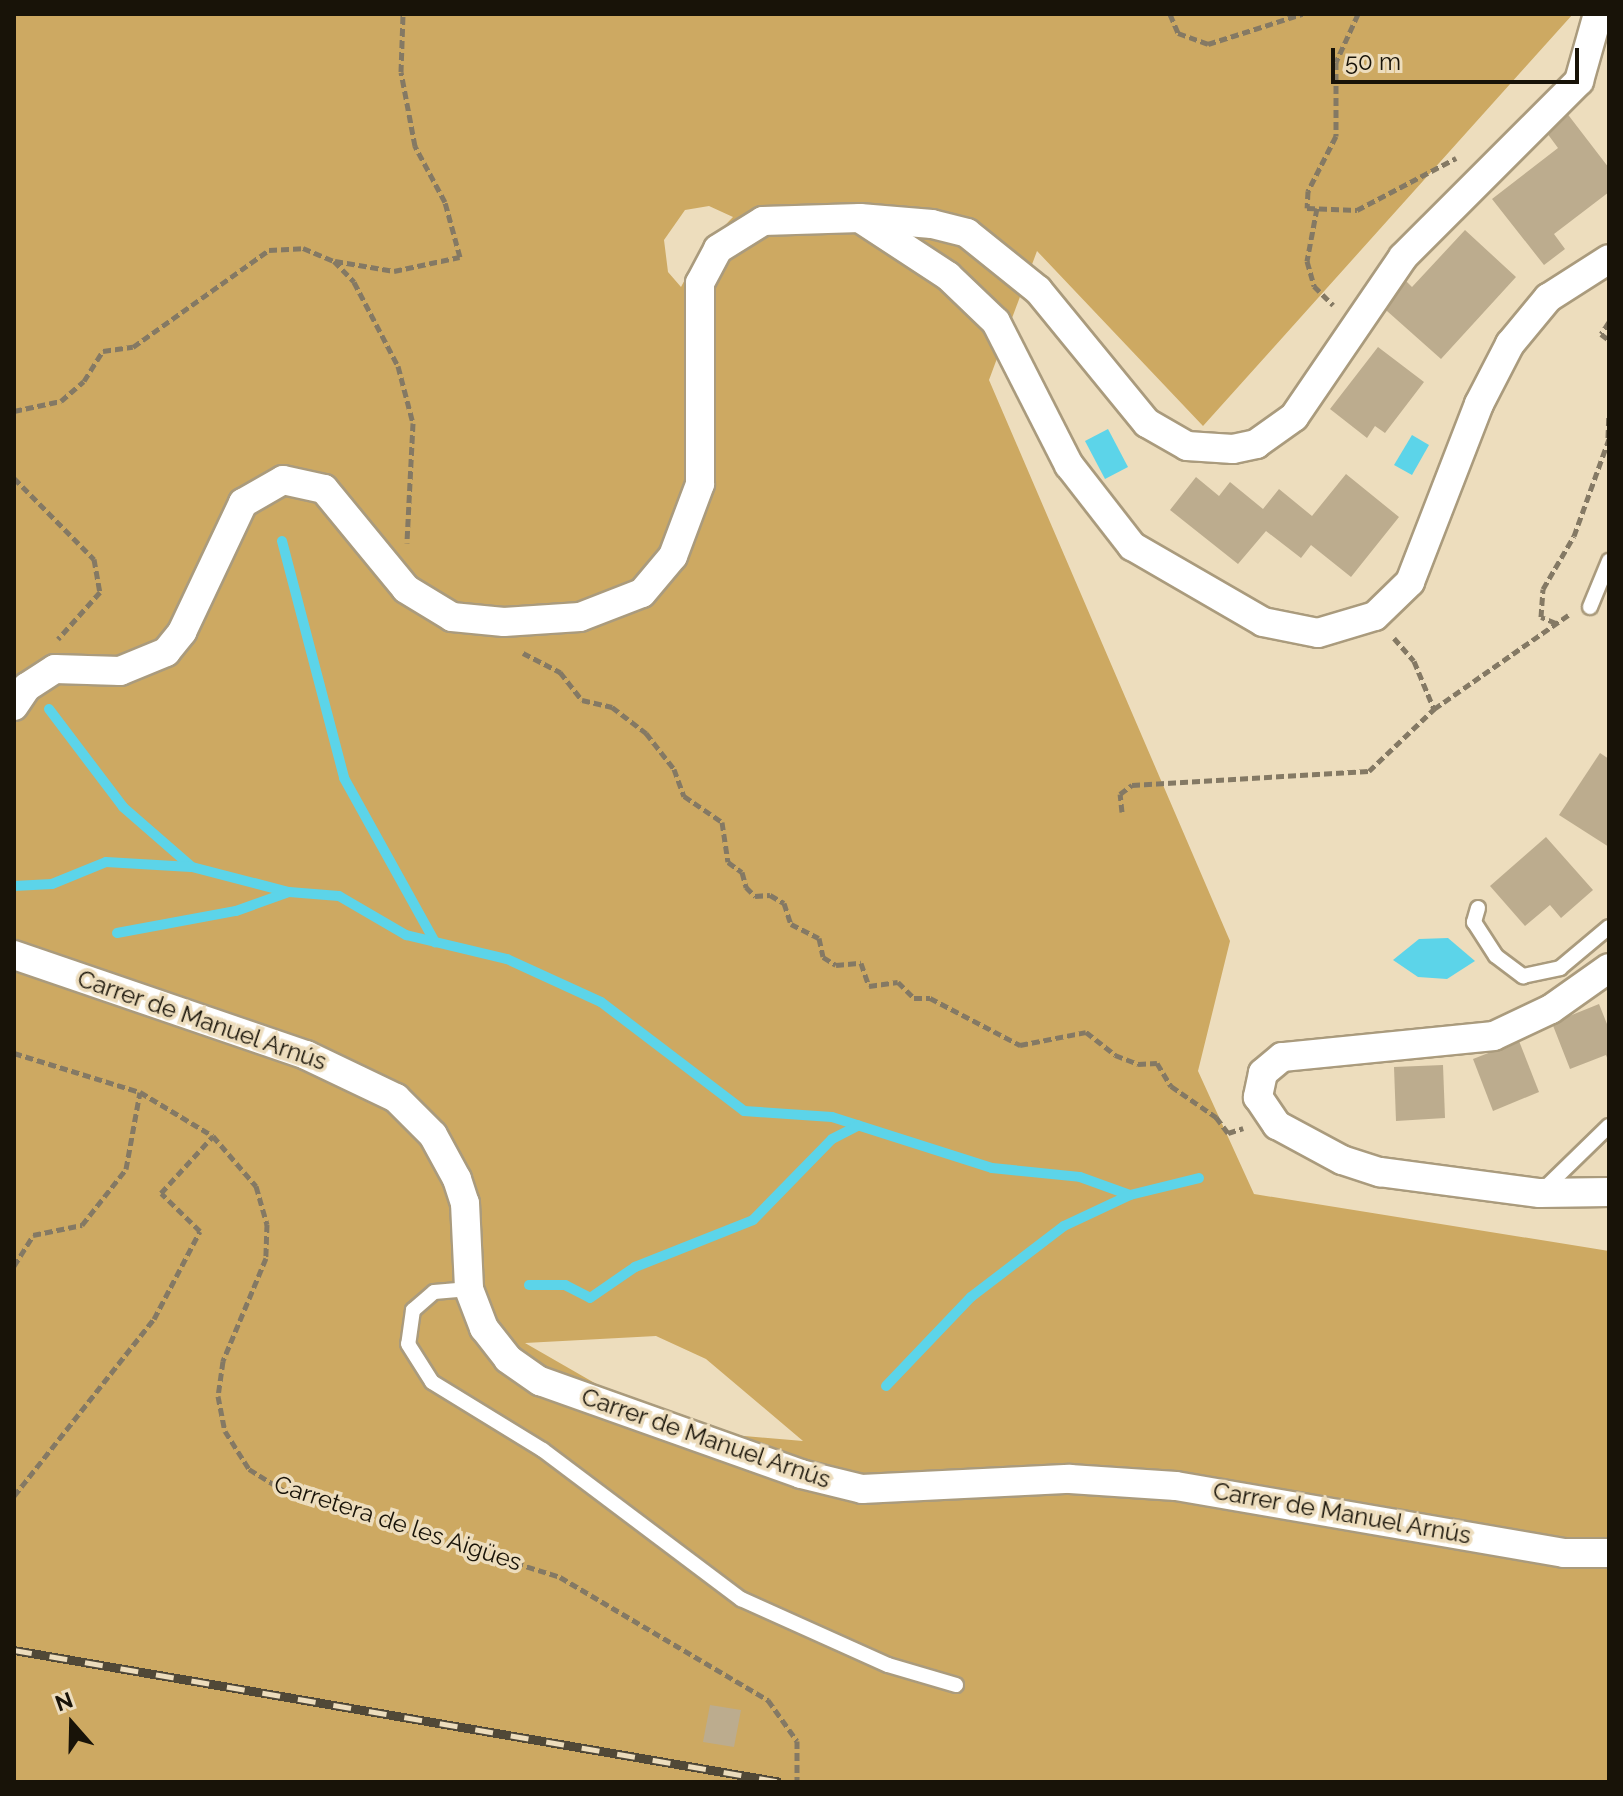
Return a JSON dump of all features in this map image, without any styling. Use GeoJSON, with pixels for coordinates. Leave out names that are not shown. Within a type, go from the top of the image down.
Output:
{"type":"FeatureCollection","features":[{"type":"Feature","properties":{"kind":"street"},"geometry":{"type":"LineString","coordinates":[[14,706],[27,687],[55,669],[134,669],[166,652],[243,503],[270,483],[298,480],[324,489],[400,582],[429,605],[477,622],[580,617],[642,593],[673,556],[700,484],[697,303],[707,265],[731,236],[763,221],[860,218],[950,227],[987,245],[1038,290],[1147,423],[1187,446],[1233,449],[1276,433],[1308,399],[1350,331],[1403,257],[1579,81],[1598,14]]}},
{"type":"Feature","properties":{"kind":"street"},"geometry":{"type":"LineString","coordinates":[[860,218],[948,276],[996,322],[1069,465],[1132,546],[1263,622],[1318,633],[1375,616],[1410,582],[1426,555],[1479,404],[1510,344],[1559,288],[1609,259]]}},
{"type":"Feature","properties":{"kind":"street","name":"Carrer de Manuel Arnús"},"geometry":{"type":"LineString","coordinates":[[14,955],[306,1055],[396,1098],[433,1135],[457,1179],[465,1203],[469,1289],[495,1345],[540,1381],[831,1483],[893,1492],[999,1481],[1176,1486],[1564,1553],[1609,1553]]}},
{"type":"Feature","properties":{"kind":"street"},"geometry":{"type":"LineString","coordinates":[[1609,968],[1551,1009],[1494,1036],[1282,1057],[1259,1085],[1265,1113],[1342,1160],[1380,1172],[1540,1193],[1609,1192]]}},
{"type":"Feature","properties":{"kind":"lane"},"geometry":{"type":"LineString","coordinates":[[1590,607],[1609,561]]}},
{"type":"Feature","properties":{"kind":"lane"},"geometry":{"type":"LineString","coordinates":[[1478,908],[1474,922],[1496,956],[1523,976],[1560,968],[1609,927]]}},
{"type":"Feature","properties":{"kind":"lane"},"geometry":{"type":"LineString","coordinates":[[1540,1193],[1609,1126]]}},
{"type":"Feature","properties":{"kind":"lane"},"geometry":{"type":"LineString","coordinates":[[469,1289],[434,1292],[413,1310],[408,1344],[432,1382],[543,1450],[741,1599],[888,1665],[956,1685]]}},
{"type":"Feature","properties":{"kind":"path"},"geometry":{"type":"LineString","coordinates":[[14,411],[61,401],[84,381],[103,351],[133,347],[269,250],[303,248],[334,261],[394,271],[460,257],[445,202],[415,146],[401,72],[403,14]]}},
{"type":"Feature","properties":{"kind":"path"},"geometry":{"type":"LineString","coordinates":[[1170,14],[1178,33],[1208,44],[1302,14]]}},
{"type":"Feature","properties":{"kind":"path"},"geometry":{"type":"LineString","coordinates":[[1358,14],[1336,62],[1336,136],[1308,191],[1307,208],[1357,210],[1468,151],[1498,162]]}},
{"type":"Feature","properties":{"kind":"path"},"geometry":{"type":"LineString","coordinates":[[1317,208],[1307,261],[1314,286],[1350,331]]}},
{"type":"Feature","properties":{"kind":"path"},"geometry":{"type":"LineString","coordinates":[[334,261],[354,282],[398,366],[413,423],[410,522],[400,582]]}},
{"type":"Feature","properties":{"kind":"path"},"geometry":{"type":"LineString","coordinates":[[1609,322],[1601,334],[1609,340]]}},
{"type":"Feature","properties":{"kind":"path"},"geometry":{"type":"LineString","coordinates":[[1557,624],[1541,617],[1543,589],[1574,536],[1609,439],[1609,415]]}},
{"type":"Feature","properties":{"kind":"path"},"geometry":{"type":"LineString","coordinates":[[14,478],[94,559],[100,592],[55,642],[55,669]]}},
{"type":"Feature","properties":{"kind":"path"},"geometry":{"type":"LineString","coordinates":[[1122,812],[1120,794],[1132,785],[1369,771],[1434,709],[1557,624],[1590,607]]}},
{"type":"Feature","properties":{"kind":"path"},"geometry":{"type":"LineString","coordinates":[[1375,616],[1414,661],[1434,709]]}},
{"type":"Feature","properties":{"kind":"path"},"geometry":{"type":"LineString","coordinates":[[512,647],[560,672],[582,700],[612,707],[646,733],[674,769],[684,796],[722,822],[728,862],[742,872],[746,887],[755,896],[770,895],[784,903],[791,924],[819,938],[823,957],[836,965],[861,963],[869,986],[898,982],[914,998],[930,998],[1020,1045],[1086,1032],[1115,1055],[1138,1064],[1157,1063],[1171,1086],[1216,1117],[1228,1133],[1265,1113]]}},
{"type":"Feature","properties":{"kind":"path","name":"Carretera de les Aigües"},"geometry":{"type":"LineString","coordinates":[[14,1053],[140,1092],[213,1136],[245,1167],[267,1224],[266,1258],[219,1378],[225,1431],[249,1469],[286,1492],[560,1577],[768,1700],[790,1725],[801,1758],[797,1782]]}},
{"type":"Feature","properties":{"kind":"path"},"geometry":{"type":"LineString","coordinates":[[14,1266],[33,1235],[82,1225],[126,1169],[140,1092]]}},
{"type":"Feature","properties":{"kind":"path"},"geometry":{"type":"LineString","coordinates":[[14,1496],[154,1319],[200,1231],[161,1193],[213,1136]]}},
{"type":"Feature","properties":{"kind":"shaded area"},"geometry":{"type":"Polygon","coordinates":[[[14,14],[1573,14],[1203,426],[1037,251],[989,380],[1230,941],[1198,1071],[1254,1194],[1609,1251],[1609,1782],[14,1782],[14,14]],[[709,206],[685,210],[664,240],[668,272],[681,287],[700,251],[733,217],[709,206]],[[656,1336],[525,1343],[612,1393],[722,1434],[803,1441],[706,1359],[656,1336]]]}},
{"type":"Feature","properties":{"kind":"water"},"geometry":{"type":"Polygon","coordinates":[[[1108,429],[1128,467],[1105,479],[1085,441],[1108,429]]]}},
{"type":"Feature","properties":{"kind":"water"},"geometry":{"type":"Polygon","coordinates":[[[1412,435],[1429,445],[1412,475],[1394,465],[1412,435]]]}},
{"type":"Feature","properties":{"kind":"water"},"geometry":{"type":"Polygon","coordinates":[[[1448,938],[1475,961],[1447,979],[1418,977],[1393,960],[1419,939],[1448,938]]]}},
{"type":"Feature","properties":{"kind":"building"},"geometry":{"type":"Polygon","coordinates":[[[1566,112],[1609,168],[1609,192],[1554,234],[1565,249],[1544,265],[1492,199],[1558,148],[1544,129],[1566,112]]]}},
{"type":"Feature","properties":{"kind":"building"},"geometry":{"type":"Polygon","coordinates":[[[1465,230],[1516,277],[1441,359],[1378,303],[1402,277],[1412,287],[1465,230]]]}},
{"type":"Feature","properties":{"kind":"building"},"geometry":{"type":"Polygon","coordinates":[[[1378,347],[1424,382],[1385,433],[1375,426],[1367,438],[1330,409],[1378,347]]]}},
{"type":"Feature","properties":{"kind":"building"},"geometry":{"type":"Polygon","coordinates":[[[1346,474],[1399,517],[1351,577],[1311,545],[1301,558],[1266,531],[1238,564],[1170,510],[1196,477],[1219,496],[1230,482],[1263,509],[1279,489],[1312,516],[1346,474]]]}},
{"type":"Feature","properties":{"kind":"building"},"geometry":{"type":"Polygon","coordinates":[[[1600,753],[1609,759],[1609,847],[1559,815],[1600,753]]]}},
{"type":"Feature","properties":{"kind":"building"},"geometry":{"type":"Polygon","coordinates":[[[1546,837],[1593,890],[1561,918],[1550,905],[1525,926],[1490,886],[1546,837]]]}},
{"type":"Feature","properties":{"kind":"building"},"geometry":{"type":"Polygon","coordinates":[[[1599,1004],[1609,1029],[1609,1063],[1606,1055],[1570,1069],[1552,1023],[1599,1004]]]}},
{"type":"Feature","properties":{"kind":"building"},"geometry":{"type":"Polygon","coordinates":[[[1519,1041],[1539,1092],[1493,1111],[1473,1059],[1519,1041]]]}},
{"type":"Feature","properties":{"kind":"building"},"geometry":{"type":"Polygon","coordinates":[[[1443,1065],[1445,1118],[1396,1121],[1394,1067],[1443,1065]]]}},
{"type":"Feature","properties":{"kind":"building"},"geometry":{"type":"Polygon","coordinates":[[[710,1705],[741,1710],[734,1747],[703,1742],[710,1705]]]}},
{"type":"Feature","properties":{"kind":"waterway"},"geometry":{"type":"LineString","coordinates":[[282,541],[344,778],[435,942]]}},
{"type":"Feature","properties":{"kind":"waterway"},"geometry":{"type":"LineString","coordinates":[[49,709],[123,807],[192,867],[289,892],[339,896],[406,935],[507,959],[601,1002],[744,1111],[832,1117],[992,1168],[1080,1177],[1130,1195],[1199,1178]]}},
{"type":"Feature","properties":{"kind":"waterway"},"geometry":{"type":"LineString","coordinates":[[14,886],[52,884],[106,862],[191,867]]}},
{"type":"Feature","properties":{"kind":"waterway"},"geometry":{"type":"LineString","coordinates":[[117,933],[236,911],[289,892]]}},
{"type":"Feature","properties":{"kind":"waterway"},"geometry":{"type":"LineString","coordinates":[[529,1285],[565,1285],[590,1298],[635,1267],[753,1220],[832,1139],[859,1125]]}},
{"type":"Feature","properties":{"kind":"waterway"},"geometry":{"type":"LineString","coordinates":[[886,1386],[971,1297],[1064,1226],[1130,1195]]}},
{"type":"Feature","properties":{"kind":"railway"},"geometry":{"type":"LineString","coordinates":[[14,1650],[781,1782]]}}]}
